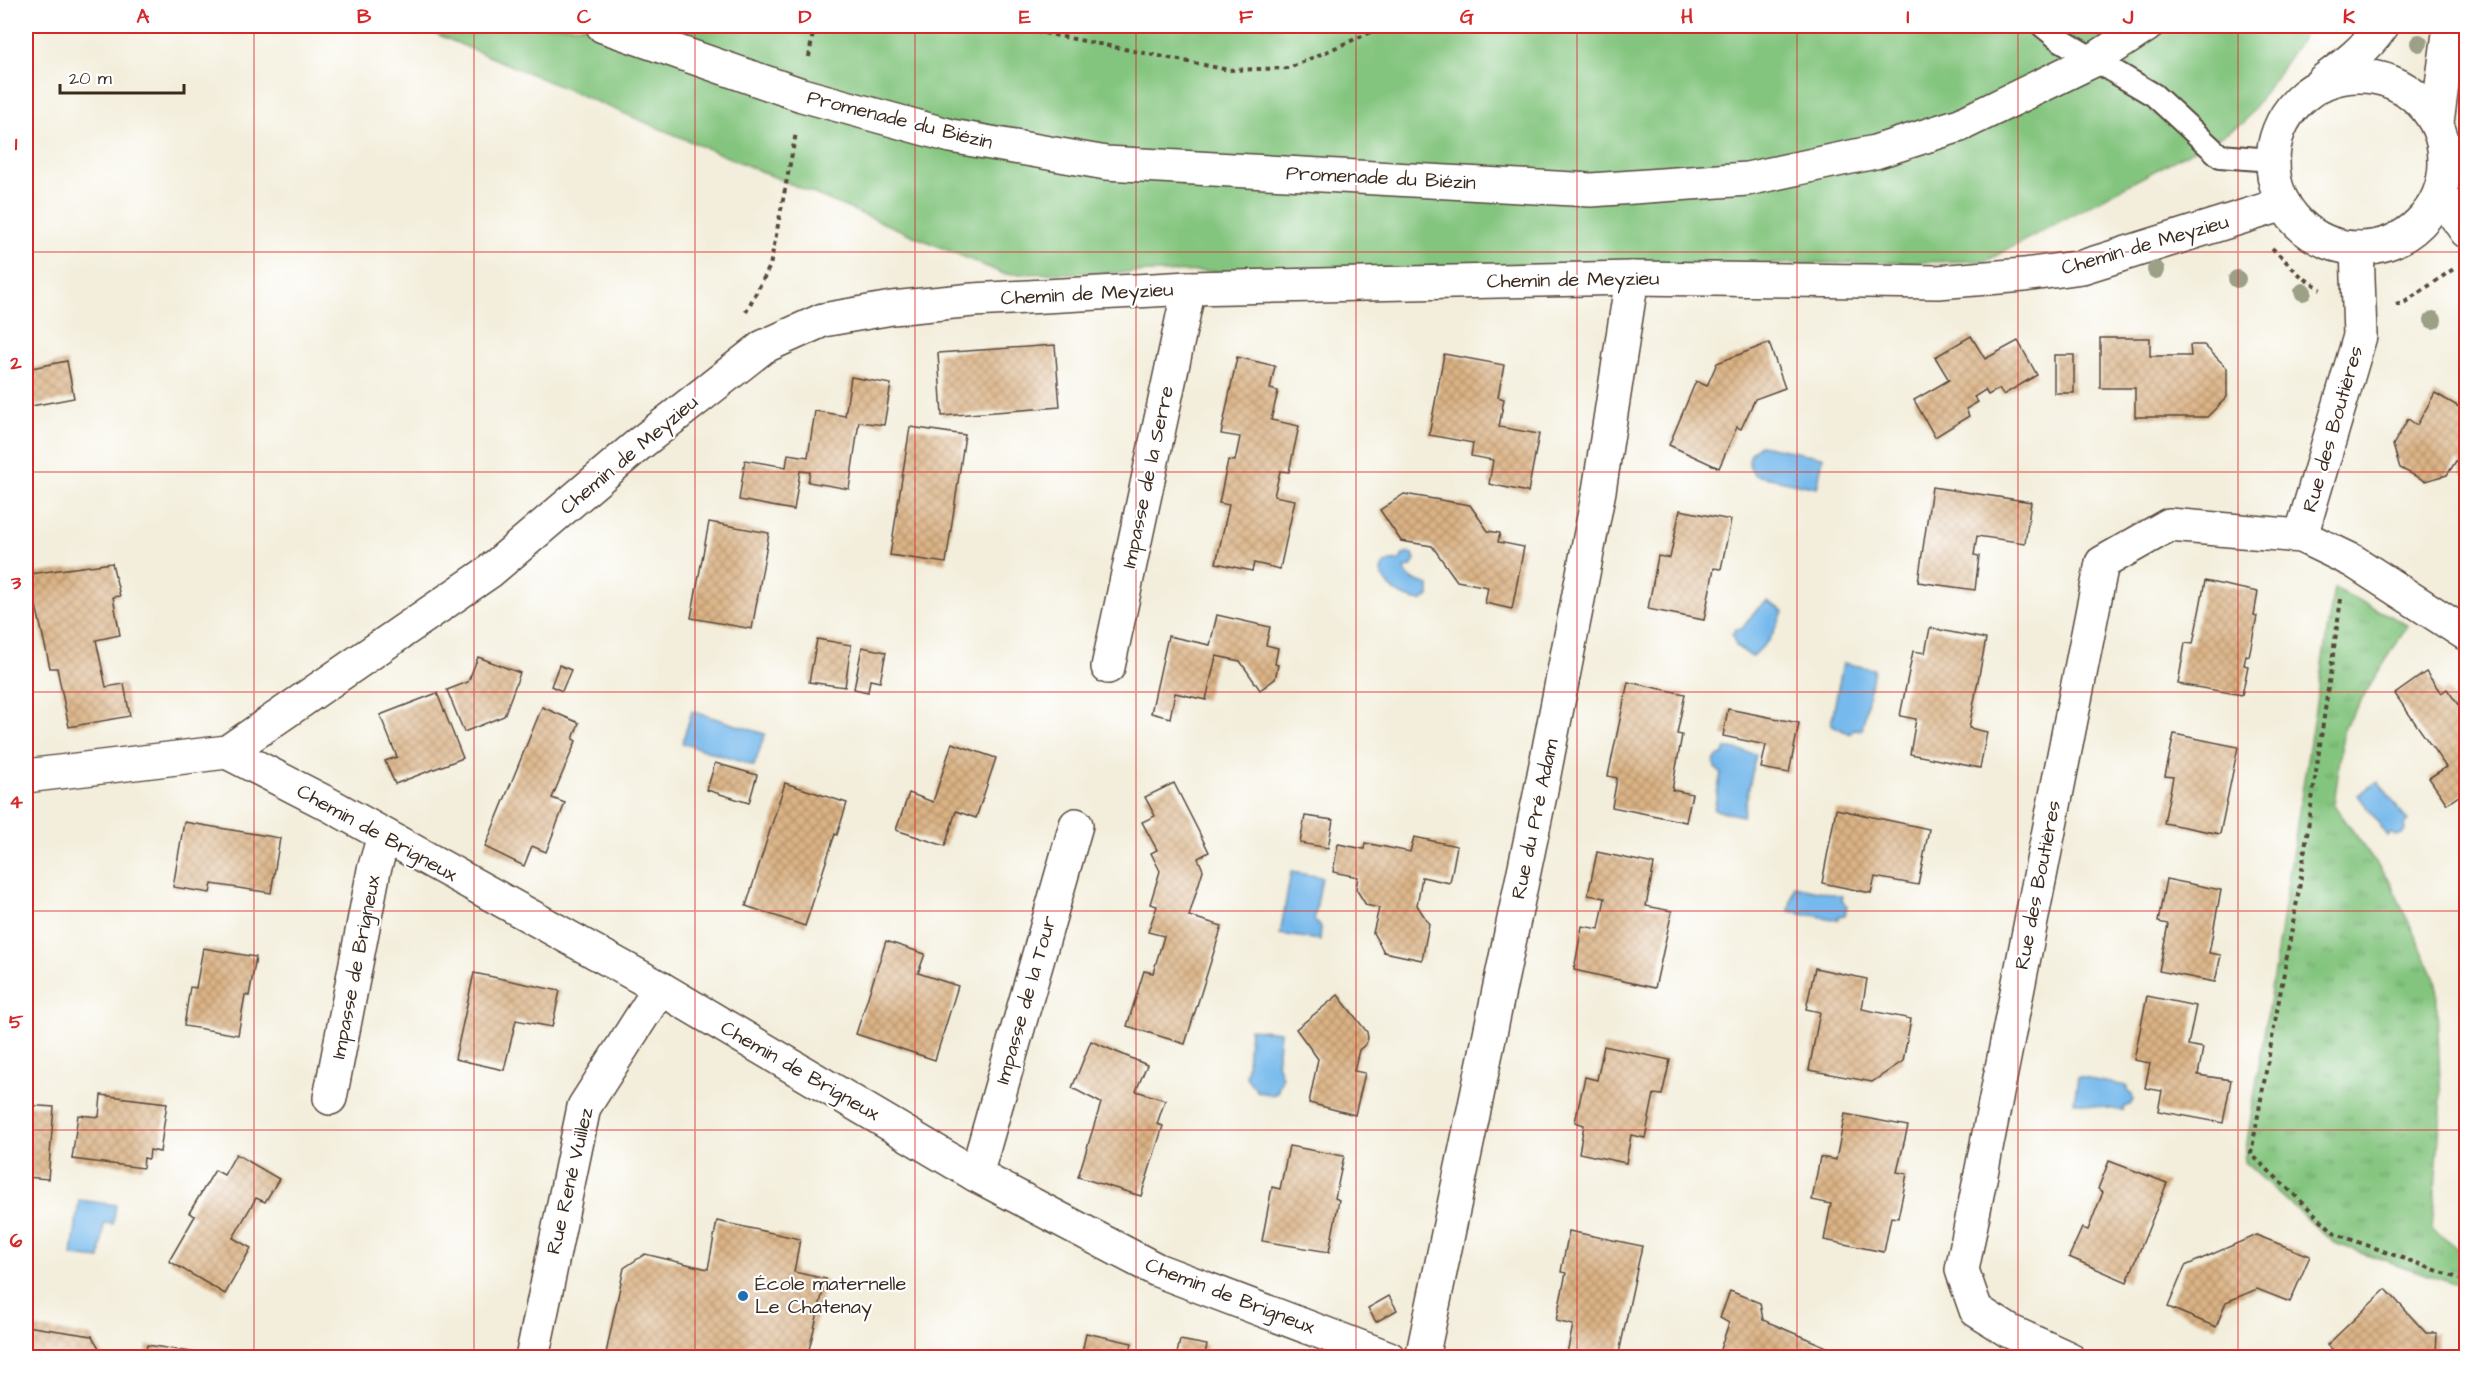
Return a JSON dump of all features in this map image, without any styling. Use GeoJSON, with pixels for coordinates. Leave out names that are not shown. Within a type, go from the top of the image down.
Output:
{"type":"FeatureCollection","features":[{"type":"Feature","properties":{"kind":"street","name":"Promenade du Biézin"},"geometry":{"type":"LineString","coordinates":[[603,26],[802,95],[951,136],[1106,163],[1591,190],[1747,179],[1875,152],[1960,125],[2094,60],[2146,26]]}},
{"type":"Feature","properties":{"kind":"street"},"geometry":{"type":"LineString","coordinates":[[2382,26],[2371,42],[2355,57],[2291,108],[2278,132],[2272,160],[2275,183],[2284,204],[2302,227],[2328,243],[2357,248],[2387,244],[2409,233],[2427,216],[2440,194],[2445,173],[2445,152],[2437,122],[2450,26]]}},
{"type":"Feature","properties":{"kind":"street"},"geometry":{"type":"LineString","coordinates":[[2312,89],[2345,76],[2382,78],[2414,95],[2437,122]]}},
{"type":"Feature","properties":{"kind":"street"},"geometry":{"type":"LineString","coordinates":[[2440,194],[2466,231]]}},
{"type":"Feature","properties":{"kind":"street","name":"Chemin de Meyzieu"},"geometry":{"type":"LineString","coordinates":[[26,776],[227,752],[489,572],[638,445],[763,347],[823,320],[892,308],[973,300],[1189,288],[1632,278],[1938,282],[2024,275],[2082,267],[2284,204]]}},
{"type":"Feature","properties":{"kind":"street","name":"Rue des Boutières"},"geometry":{"type":"LineString","coordinates":[[2301,536],[2360,336],[2357,248]]}},
{"type":"Feature","properties":{"kind":"street","name":"Rue du Pré Adam"},"geometry":{"type":"LineString","coordinates":[[1422,1358],[1540,795],[1595,514],[1632,278]]}},
{"type":"Feature","properties":{"kind":"street","name":"Impasse de la Serre"},"geometry":{"type":"LineString","coordinates":[[1108,667],[1189,288]]}},
{"type":"Feature","properties":{"kind":"street","name":"Rue des Boutières"},"geometry":{"type":"LineString","coordinates":[[2068,1358],[2009,1331],[1976,1310],[1962,1270],[2102,563],[2169,525],[2301,536],[2353,561],[2466,634]]}},
{"type":"Feature","properties":{"kind":"street","name":"Chemin de Brigneux"},"geometry":{"type":"LineString","coordinates":[[227,752],[330,805],[660,988],[976,1175],[1156,1270],[1389,1358]]}},
{"type":"Feature","properties":{"kind":"street","name":"Impasse de la Tour"},"geometry":{"type":"LineString","coordinates":[[976,1175],[1076,825]]}},
{"type":"Feature","properties":{"kind":"street","name":"Impasse de Brigneux"},"geometry":{"type":"LineString","coordinates":[[330,1098],[374,870],[384,836]]}},
{"type":"Feature","properties":{"kind":"street","name":"Rue René Vuillez"},"geometry":{"type":"LineString","coordinates":[[532,1358],[584,1107],[660,988]]}},
{"type":"Feature","properties":{"kind":"lane"},"geometry":{"type":"LineString","coordinates":[[2043,26],[2059,39],[2154,95],[2220,156],[2272,160]]}},
{"type":"Feature","properties":{"kind":"path"},"geometry":{"type":"LineString","coordinates":[[744,315],[770,266],[814,26]]}},
{"type":"Feature","properties":{"kind":"path"},"geometry":{"type":"LineString","coordinates":[[1010,26],[1229,70],[1289,68],[1385,26]]}},
{"type":"Feature","properties":{"kind":"path"},"geometry":{"type":"LineString","coordinates":[[2353,561],[2341,593],[2299,890],[2252,1154],[2336,1234],[2466,1281]]}},
{"type":"Feature","properties":{"kind":"green space"},"geometry":{"type":"Polygon","coordinates":[[[417,26],[2310,26],[2244,123],[1986,261],[1004,274],[417,26]]]}},
{"type":"Feature","properties":{"kind":"green space"},"geometry":{"type":"Polygon","coordinates":[[[2334,588],[2408,625],[2344,727],[2334,805],[2391,884],[2436,981],[2441,1109],[2432,1229],[2466,1255],[2466,1288],[2334,1243],[2244,1162],[2334,588]]]}},
{"type":"Feature","properties":{"kind":"water"},"geometry":{"type":"Polygon","coordinates":[[[1760,445],[1823,457],[1817,488],[1755,475],[1750,467],[1749,459],[1760,445]]]}},
{"type":"Feature","properties":{"kind":"water"},"geometry":{"type":"Polygon","coordinates":[[[1413,554],[1415,559],[1411,567],[1405,568],[1406,573],[1414,580],[1429,586],[1429,597],[1421,601],[1397,592],[1387,584],[1381,572],[1387,562],[1399,561],[1403,555],[1413,554]]]}},
{"type":"Feature","properties":{"kind":"water"},"geometry":{"type":"Polygon","coordinates":[[[1767,601],[1783,611],[1770,639],[1752,657],[1736,646],[1732,634],[1736,629],[1742,629],[1755,611],[1767,601]]]}},
{"type":"Feature","properties":{"kind":"water"},"geometry":{"type":"Polygon","coordinates":[[[1843,663],[1874,669],[1862,730],[1855,729],[1849,734],[1831,724],[1843,663]]]}},
{"type":"Feature","properties":{"kind":"water"},"geometry":{"type":"Polygon","coordinates":[[[692,711],[765,734],[754,766],[682,743],[692,711]]]}},
{"type":"Feature","properties":{"kind":"water"},"geometry":{"type":"Polygon","coordinates":[[[1726,748],[1756,754],[1743,816],[1714,810],[1721,773],[1715,768],[1714,761],[1724,754],[1726,748]]]}},
{"type":"Feature","properties":{"kind":"water"},"geometry":{"type":"Polygon","coordinates":[[[2378,781],[2408,821],[2404,824],[2405,830],[2402,834],[2395,836],[2391,833],[2388,836],[2358,795],[2378,781]]]}},
{"type":"Feature","properties":{"kind":"water"},"geometry":{"type":"Polygon","coordinates":[[[1291,872],[1322,877],[1314,920],[1321,927],[1320,940],[1280,934],[1291,872]]]}},
{"type":"Feature","properties":{"kind":"water"},"geometry":{"type":"Polygon","coordinates":[[[1794,886],[1843,896],[1842,901],[1847,906],[1845,915],[1839,916],[1838,920],[1789,911],[1794,886]]]}},
{"type":"Feature","properties":{"kind":"water"},"geometry":{"type":"Polygon","coordinates":[[[1250,1029],[1280,1032],[1277,1063],[1282,1077],[1277,1093],[1271,1095],[1257,1091],[1246,1077],[1250,1029]]]}},
{"type":"Feature","properties":{"kind":"water"},"geometry":{"type":"Polygon","coordinates":[[[2078,1077],[2127,1086],[2127,1091],[2132,1095],[2133,1100],[2130,1105],[2124,1107],[2123,1111],[2074,1102],[2078,1077]]]}},
{"type":"Feature","properties":{"kind":"water"},"geometry":{"type":"Polygon","coordinates":[[[79,1200],[116,1205],[113,1224],[104,1223],[100,1259],[72,1256],[79,1200]]]}},
{"type":"Feature","properties":{"kind":"building"},"geometry":{"type":"Polygon","coordinates":[[[1971,336],[1985,359],[2018,341],[2037,375],[2003,395],[1999,389],[1988,395],[1985,390],[1974,397],[1978,402],[1966,409],[1969,416],[1935,437],[1914,400],[1949,380],[1935,357],[1971,336]]]}},
{"type":"Feature","properties":{"kind":"building"},"geometry":{"type":"Polygon","coordinates":[[[2100,338],[2150,338],[2150,356],[2191,356],[2190,345],[2204,345],[2227,368],[2227,397],[2207,417],[2135,417],[2135,388],[2100,388],[2100,338]]]}},
{"type":"Feature","properties":{"kind":"building"},"geometry":{"type":"Polygon","coordinates":[[[1769,343],[1785,388],[1755,399],[1741,429],[1737,427],[1719,468],[1669,445],[1696,381],[1707,386],[1717,363],[1769,343]]]}},
{"type":"Feature","properties":{"kind":"building"},"geometry":{"type":"Polygon","coordinates":[[[1055,345],[1060,407],[942,416],[938,353],[1055,345]]]}},
{"type":"Feature","properties":{"kind":"building"},"geometry":{"type":"Polygon","coordinates":[[[1444,354],[1504,365],[1498,397],[1504,399],[1499,427],[1539,434],[1528,492],[1489,484],[1493,460],[1471,456],[1473,443],[1429,435],[1444,354]]]}},
{"type":"Feature","properties":{"kind":"building"},"geometry":{"type":"Polygon","coordinates":[[[2054,355],[2074,355],[2074,393],[2054,393],[2054,355]]]}},
{"type":"Feature","properties":{"kind":"building"},"geometry":{"type":"Polygon","coordinates":[[[1237,357],[1275,366],[1270,389],[1278,391],[1271,420],[1299,426],[1289,472],[1280,471],[1274,496],[1295,500],[1280,569],[1254,563],[1252,571],[1216,563],[1229,505],[1219,503],[1228,460],[1235,461],[1240,437],[1221,434],[1237,357]]]}},
{"type":"Feature","properties":{"kind":"building"},"geometry":{"type":"Polygon","coordinates":[[[67,361],[74,398],[26,407],[26,369],[67,361]]]}},
{"type":"Feature","properties":{"kind":"building"},"geometry":{"type":"Polygon","coordinates":[[[851,377],[891,384],[884,425],[859,422],[849,489],[808,482],[810,472],[800,471],[794,510],[739,500],[745,460],[786,467],[788,454],[808,457],[815,411],[845,416],[851,377]]]}},
{"type":"Feature","properties":{"kind":"building"},"geometry":{"type":"Polygon","coordinates":[[[2435,393],[2466,411],[2466,476],[2462,474],[2459,462],[2456,461],[2447,475],[2425,481],[2400,468],[2393,445],[2408,419],[2417,425],[2435,393]]]}},
{"type":"Feature","properties":{"kind":"building"},"geometry":{"type":"Polygon","coordinates":[[[910,427],[965,435],[946,563],[890,555],[910,427]]]}},
{"type":"Feature","properties":{"kind":"building"},"geometry":{"type":"Polygon","coordinates":[[[1932,487],[2031,502],[2025,543],[1977,536],[1974,555],[1979,556],[1975,590],[1918,582],[1932,487]]]}},
{"type":"Feature","properties":{"kind":"building"},"geometry":{"type":"Polygon","coordinates":[[[1404,494],[1470,505],[1488,531],[1500,533],[1498,542],[1524,547],[1512,609],[1485,603],[1488,587],[1457,581],[1432,546],[1401,541],[1380,510],[1404,494]]]}},
{"type":"Feature","properties":{"kind":"building"},"geometry":{"type":"Polygon","coordinates":[[[1680,510],[1731,520],[1721,569],[1714,568],[1704,620],[1648,609],[1658,556],[1670,558],[1680,510]]]}},
{"type":"Feature","properties":{"kind":"building"},"geometry":{"type":"Polygon","coordinates":[[[709,522],[769,533],[752,629],[691,618],[709,522]]]}},
{"type":"Feature","properties":{"kind":"building"},"geometry":{"type":"Polygon","coordinates":[[[112,563],[120,596],[113,597],[120,635],[96,640],[106,687],[124,684],[130,716],[69,727],[57,668],[50,668],[29,574],[112,563]]]}},
{"type":"Feature","properties":{"kind":"building"},"geometry":{"type":"Polygon","coordinates":[[[2205,581],[2258,592],[2254,615],[2257,616],[2249,656],[2246,655],[2244,665],[2248,666],[2242,695],[2178,684],[2185,643],[2193,644],[2205,581]]]}},
{"type":"Feature","properties":{"kind":"building"},"geometry":{"type":"Polygon","coordinates":[[[1217,615],[1270,627],[1266,645],[1278,648],[1275,679],[1260,690],[1240,661],[1216,656],[1206,700],[1175,693],[1170,718],[1151,713],[1168,636],[1210,645],[1217,615]]]}},
{"type":"Feature","properties":{"kind":"building"},"geometry":{"type":"Polygon","coordinates":[[[1930,628],[1986,639],[1969,728],[1987,732],[1980,768],[1910,754],[1916,719],[1900,716],[1913,651],[1925,653],[1930,628]]]}},
{"type":"Feature","properties":{"kind":"building"},"geometry":{"type":"Polygon","coordinates":[[[817,639],[851,645],[845,687],[809,682],[817,639]]]}},
{"type":"Feature","properties":{"kind":"building"},"geometry":{"type":"Polygon","coordinates":[[[862,647],[886,652],[880,682],[870,680],[868,692],[854,689],[862,647]]]}},
{"type":"Feature","properties":{"kind":"building"},"geometry":{"type":"Polygon","coordinates":[[[478,657],[520,673],[504,716],[464,732],[447,690],[468,682],[478,657]]]}},
{"type":"Feature","properties":{"kind":"building"},"geometry":{"type":"Polygon","coordinates":[[[559,665],[571,670],[562,691],[551,686],[559,665]]]}},
{"type":"Feature","properties":{"kind":"building"},"geometry":{"type":"Polygon","coordinates":[[[2426,672],[2441,693],[2447,689],[2466,716],[2466,791],[2447,804],[2429,778],[2446,767],[2395,694],[2426,672]]]}},
{"type":"Feature","properties":{"kind":"building"},"geometry":{"type":"Polygon","coordinates":[[[1628,682],[1685,694],[1677,734],[1682,735],[1672,790],[1692,794],[1686,822],[1612,807],[1617,778],[1608,776],[1628,682]]]}},
{"type":"Feature","properties":{"kind":"building"},"geometry":{"type":"Polygon","coordinates":[[[437,693],[463,758],[395,784],[385,761],[397,757],[380,715],[437,693]]]}},
{"type":"Feature","properties":{"kind":"building"},"geometry":{"type":"Polygon","coordinates":[[[542,707],[579,723],[573,739],[576,741],[552,798],[565,803],[546,852],[532,846],[524,866],[485,847],[542,707]]]}},
{"type":"Feature","properties":{"kind":"building"},"geometry":{"type":"Polygon","coordinates":[[[1728,709],[1799,723],[1789,773],[1761,768],[1766,745],[1723,736],[1728,709]]]}},
{"type":"Feature","properties":{"kind":"building"},"geometry":{"type":"Polygon","coordinates":[[[2174,734],[2238,747],[2220,834],[2164,823],[2173,777],[2165,776],[2174,734]]]}},
{"type":"Feature","properties":{"kind":"building"},"geometry":{"type":"Polygon","coordinates":[[[952,743],[996,758],[976,818],[956,811],[945,846],[896,830],[909,793],[933,802],[952,743]]]}},
{"type":"Feature","properties":{"kind":"building"},"geometry":{"type":"Polygon","coordinates":[[[715,763],[757,775],[749,803],[707,790],[715,763]]]}},
{"type":"Feature","properties":{"kind":"building"},"geometry":{"type":"Polygon","coordinates":[[[785,783],[847,803],[805,926],[746,906],[785,783]]]}},
{"type":"Feature","properties":{"kind":"building"},"geometry":{"type":"Polygon","coordinates":[[[1174,783],[1209,852],[1198,858],[1203,870],[1189,916],[1222,926],[1185,1044],[1127,1026],[1144,971],[1153,973],[1164,936],[1148,932],[1157,906],[1150,904],[1160,871],[1151,853],[1157,850],[1142,822],[1155,816],[1145,797],[1174,783]]]}},
{"type":"Feature","properties":{"kind":"building"},"geometry":{"type":"Polygon","coordinates":[[[1836,809],[1929,829],[1918,885],[1875,877],[1871,893],[1822,883],[1836,809]]]}},
{"type":"Feature","properties":{"kind":"building"},"geometry":{"type":"Polygon","coordinates":[[[1305,816],[1333,820],[1328,848],[1300,843],[1305,816]]]}},
{"type":"Feature","properties":{"kind":"building"},"geometry":{"type":"Polygon","coordinates":[[[184,822],[280,838],[271,893],[212,884],[210,893],[173,887],[184,822]]]}},
{"type":"Feature","properties":{"kind":"building"},"geometry":{"type":"Polygon","coordinates":[[[1414,837],[1457,846],[1450,883],[1422,877],[1417,905],[1429,924],[1422,960],[1384,952],[1373,933],[1379,908],[1366,905],[1356,889],[1358,877],[1333,872],[1338,844],[1364,849],[1365,843],[1410,852],[1414,837]]]}},
{"type":"Feature","properties":{"kind":"building"},"geometry":{"type":"Polygon","coordinates":[[[1597,852],[1654,864],[1646,906],[1672,911],[1655,988],[1574,970],[1582,926],[1599,929],[1605,898],[1588,895],[1597,852]]]}},
{"type":"Feature","properties":{"kind":"building"},"geometry":{"type":"Polygon","coordinates":[[[2166,879],[2221,890],[2209,953],[2221,955],[2215,982],[2159,971],[2168,924],[2158,922],[2166,879]]]}},
{"type":"Feature","properties":{"kind":"building"},"geometry":{"type":"Polygon","coordinates":[[[886,941],[925,954],[918,973],[958,986],[935,1060],[856,1034],[886,941]]]}},
{"type":"Feature","properties":{"kind":"building"},"geometry":{"type":"Polygon","coordinates":[[[203,948],[256,957],[249,996],[245,995],[238,1035],[184,1026],[190,987],[196,988],[203,948]]]}},
{"type":"Feature","properties":{"kind":"building"},"geometry":{"type":"Polygon","coordinates":[[[1815,968],[1867,979],[1862,1009],[1911,1019],[1903,1061],[1872,1082],[1809,1070],[1820,1012],[1806,1009],[1815,968]]]}},
{"type":"Feature","properties":{"kind":"building"},"geometry":{"type":"Polygon","coordinates":[[[474,973],[560,991],[552,1027],[516,1020],[504,1070],[455,1059],[474,973]]]}},
{"type":"Feature","properties":{"kind":"building"},"geometry":{"type":"Polygon","coordinates":[[[1338,995],[1367,1032],[1368,1038],[1366,1044],[1359,1050],[1354,1071],[1365,1073],[1355,1115],[1309,1103],[1318,1059],[1296,1029],[1338,995]]]}},
{"type":"Feature","properties":{"kind":"building"},"geometry":{"type":"Polygon","coordinates":[[[2147,996],[2196,1006],[2188,1045],[2203,1048],[2198,1075],[2231,1080],[2223,1123],[2158,1111],[2162,1091],[2145,1088],[2150,1063],[2134,1060],[2147,996]]]}},
{"type":"Feature","properties":{"kind":"building"},"geometry":{"type":"Polygon","coordinates":[[[1091,1041],[1147,1065],[1136,1091],[1165,1100],[1157,1124],[1163,1126],[1141,1196],[1078,1177],[1101,1103],[1072,1088],[1091,1041]]]}},
{"type":"Feature","properties":{"kind":"building"},"geometry":{"type":"Polygon","coordinates":[[[1604,1046],[1670,1060],[1662,1095],[1654,1094],[1645,1138],[1631,1135],[1626,1163],[1579,1153],[1584,1125],[1575,1122],[1585,1077],[1597,1080],[1604,1046]]]}},
{"type":"Feature","properties":{"kind":"building"},"geometry":{"type":"Polygon","coordinates":[[[101,1095],[167,1103],[160,1152],[150,1150],[149,1159],[144,1158],[143,1168],[72,1159],[78,1115],[99,1117],[101,1095]]]}},
{"type":"Feature","properties":{"kind":"building"},"geometry":{"type":"Polygon","coordinates":[[[26,1105],[54,1107],[48,1179],[26,1177],[26,1105]]]}},
{"type":"Feature","properties":{"kind":"building"},"geometry":{"type":"Polygon","coordinates":[[[1845,1114],[1908,1126],[1897,1172],[1907,1174],[1898,1218],[1891,1217],[1884,1252],[1824,1240],[1831,1204],[1812,1200],[1820,1157],[1836,1160],[1845,1114]]]}},
{"type":"Feature","properties":{"kind":"building"},"geometry":{"type":"Polygon","coordinates":[[[1289,1146],[1344,1156],[1335,1198],[1339,1200],[1329,1252],[1262,1241],[1272,1187],[1280,1189],[1289,1146]]]}},
{"type":"Feature","properties":{"kind":"building"},"geometry":{"type":"Polygon","coordinates":[[[236,1154],[279,1179],[265,1202],[256,1198],[233,1238],[251,1248],[225,1294],[169,1261],[195,1216],[189,1213],[215,1170],[224,1175],[236,1154]]]}},
{"type":"Feature","properties":{"kind":"building"},"geometry":{"type":"Polygon","coordinates":[[[2109,1161],[2167,1183],[2127,1282],[2069,1257],[2082,1228],[2088,1230],[2103,1192],[2098,1189],[2109,1161]]]}},
{"type":"Feature","properties":{"kind":"building"},"geometry":{"type":"Polygon","coordinates":[[[717,1221],[800,1239],[794,1272],[826,1279],[807,1358],[605,1358],[624,1268],[645,1254],[708,1269],[717,1221]]]}},
{"type":"Feature","properties":{"kind":"building"},"geometry":{"type":"Polygon","coordinates":[[[1569,1231],[1642,1246],[1618,1358],[1566,1358],[1573,1325],[1556,1321],[1566,1273],[1561,1272],[1569,1231]]]}},
{"type":"Feature","properties":{"kind":"building"},"geometry":{"type":"Polygon","coordinates":[[[2256,1235],[2310,1256],[2290,1302],[2257,1289],[2226,1302],[2216,1327],[2168,1307],[2185,1266],[2256,1235]]]}},
{"type":"Feature","properties":{"kind":"building"},"geometry":{"type":"Polygon","coordinates":[[[2386,1289],[2426,1333],[2437,1333],[2434,1358],[2372,1358],[2369,1354],[2366,1358],[2340,1358],[2327,1345],[2386,1289]]]}},
{"type":"Feature","properties":{"kind":"building"},"geometry":{"type":"Polygon","coordinates":[[[1730,1291],[1760,1303],[1763,1320],[1829,1348],[1826,1358],[1717,1358],[1729,1323],[1720,1318],[1730,1291]]]}},
{"type":"Feature","properties":{"kind":"building"},"geometry":{"type":"Polygon","coordinates":[[[1389,1296],[1397,1310],[1376,1322],[1368,1308],[1389,1296]]]}},
{"type":"Feature","properties":{"kind":"building"},"geometry":{"type":"Polygon","coordinates":[[[26,1326],[92,1336],[105,1358],[26,1358],[26,1326]]]}},
{"type":"Feature","properties":{"kind":"building"},"geometry":{"type":"Polygon","coordinates":[[[1086,1333],[1132,1343],[1129,1358],[1081,1358],[1086,1333]]]}},
{"type":"Feature","properties":{"kind":"building"},"geometry":{"type":"Polygon","coordinates":[[[1180,1340],[1207,1345],[1204,1358],[1176,1358],[1180,1340]]]}},
{"type":"Feature","properties":{"kind":"building"},"geometry":{"type":"Polygon","coordinates":[[[147,1345],[210,1355],[212,1358],[145,1358],[147,1345]]]}},
{"type":"Feature","properties":{"kind":"place","name":"École maternelle Le Chatenay"},"geometry":{"type":"Point","coordinates":[743,1296]}}]}
